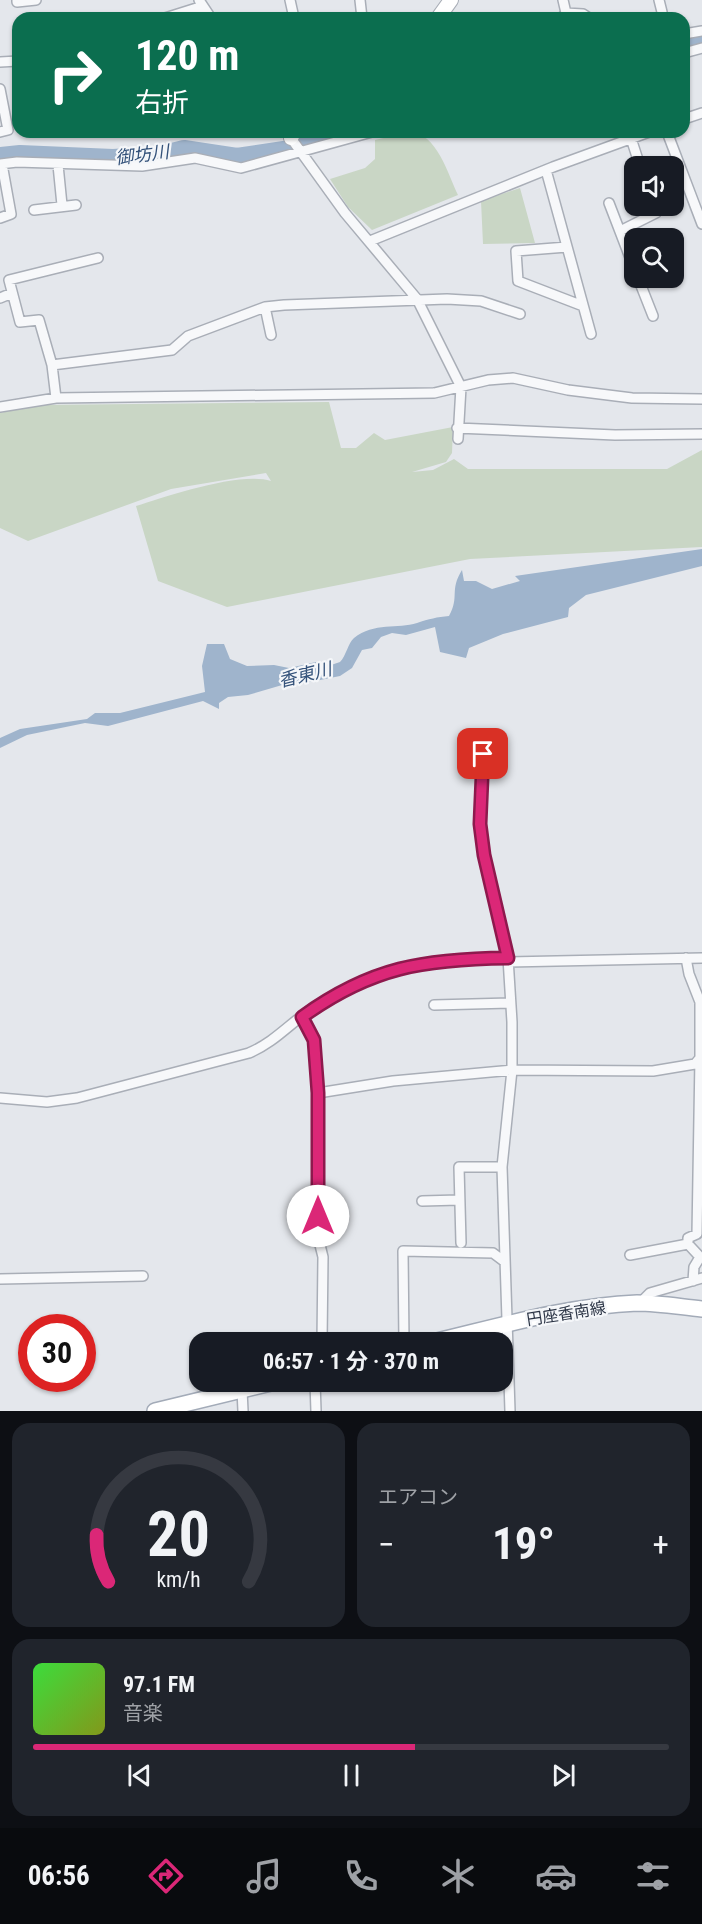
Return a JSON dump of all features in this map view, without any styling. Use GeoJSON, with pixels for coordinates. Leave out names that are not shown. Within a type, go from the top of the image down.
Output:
{"type":"FeatureCollection","features":[{"type":"Feature","properties":{"kind":"main road","name":"円座香南線"},"geometry":{"type":"LineString","coordinates":[[474,1332],[581,1308],[640,1303],[702,1309]]}},
{"type":"Feature","properties":{"kind":"main road"},"geometry":{"type":"LineString","coordinates":[[155,1411],[234,1392]]}},
{"type":"Feature","properties":{"kind":"street"},"geometry":{"type":"LineString","coordinates":[[17,0],[36,0]]}},
{"type":"Feature","properties":{"kind":"street"},"geometry":{"type":"LineString","coordinates":[[659,0],[662,12]]}},
{"type":"Feature","properties":{"kind":"street"},"geometry":{"type":"LineString","coordinates":[[179,12],[201,3]]}},
{"type":"Feature","properties":{"kind":"street"},"geometry":{"type":"LineString","coordinates":[[0,89],[8,130],[0,132]]}},
{"type":"Feature","properties":{"kind":"street"},"geometry":{"type":"LineString","coordinates":[[293,138],[299,153],[417,299],[461,387],[458,439]]}},
{"type":"Feature","properties":{"kind":"street"},"geometry":{"type":"LineString","coordinates":[[0,218],[11,214],[1,164],[17,162],[142,166],[195,158],[241,168],[351,138]]}},
{"type":"Feature","properties":{"kind":"street"},"geometry":{"type":"LineString","coordinates":[[370,241],[623,138]]}},
{"type":"Feature","properties":{"kind":"street"},"geometry":{"type":"LineString","coordinates":[[631,138],[637,156]]}},
{"type":"Feature","properties":{"kind":"street"},"geometry":{"type":"LineString","coordinates":[[669,138],[702,224]]}},
{"type":"Feature","properties":{"kind":"street"},"geometry":{"type":"LineString","coordinates":[[57,165],[62,205]]}},
{"type":"Feature","properties":{"kind":"street"},"geometry":{"type":"LineString","coordinates":[[546,170],[591,334]]}},
{"type":"Feature","properties":{"kind":"street"},"geometry":{"type":"LineString","coordinates":[[609,203],[624,242]]}},
{"type":"Feature","properties":{"kind":"street"},"geometry":{"type":"LineString","coordinates":[[34,210],[76,205]]}},
{"type":"Feature","properties":{"kind":"street"},"geometry":{"type":"LineString","coordinates":[[620,231],[650,216]]}},
{"type":"Feature","properties":{"kind":"street"},"geometry":{"type":"LineString","coordinates":[[567,247],[516,250],[518,281],[583,306]]}},
{"type":"Feature","properties":{"kind":"street"},"geometry":{"type":"LineString","coordinates":[[56,398],[52,365],[39,320],[20,322],[9,280],[98,258]]}},
{"type":"Feature","properties":{"kind":"street"},"geometry":{"type":"LineString","coordinates":[[642,288],[653,316]]}},
{"type":"Feature","properties":{"kind":"street"},"geometry":{"type":"LineString","coordinates":[[0,298],[12,293]]}},
{"type":"Feature","properties":{"kind":"street"},"geometry":{"type":"LineString","coordinates":[[52,365],[172,350],[188,336],[265,307],[417,299],[481,301],[520,314]]}},
{"type":"Feature","properties":{"kind":"street"},"geometry":{"type":"LineString","coordinates":[[265,307],[271,335]]}},
{"type":"Feature","properties":{"kind":"street"},"geometry":{"type":"LineString","coordinates":[[0,407],[56,398],[434,393],[488,380],[513,378],[568,390],[632,398],[702,399]]}},
{"type":"Feature","properties":{"kind":"street"},"geometry":{"type":"LineString","coordinates":[[458,428],[615,435],[702,434]]}},
{"type":"Feature","properties":{"kind":"street"},"geometry":{"type":"LineString","coordinates":[[483,754],[480,824],[484,855],[508,960],[510,1003],[512,1070],[502,1167],[510,1411]]}},
{"type":"Feature","properties":{"kind":"street"},"geometry":{"type":"LineString","coordinates":[[640,1303],[650,1293],[698,1279],[694,1267],[700,1257],[688,1244],[688,1238],[697,1234],[700,1002],[688,974],[686,958]]}},
{"type":"Feature","properties":{"kind":"street"},"geometry":{"type":"LineString","coordinates":[[0,1098],[58,1102],[105,1093],[249,1053],[270,1043],[302,1017],[353,986],[389,971],[434,961],[702,958]]}},
{"type":"Feature","properties":{"kind":"street"},"geometry":{"type":"LineString","coordinates":[[434,1005],[510,1003]]}},
{"type":"Feature","properties":{"kind":"street"},"geometry":{"type":"LineString","coordinates":[[302,1017],[314,1040],[318,1093],[318,1237],[323,1257],[322,1332]]}},
{"type":"Feature","properties":{"kind":"street"},"geometry":{"type":"LineString","coordinates":[[318,1093],[393,1081],[512,1070],[653,1071],[695,1064],[700,1058]]}},
{"type":"Feature","properties":{"kind":"street"},"geometry":{"type":"LineString","coordinates":[[461,1243],[459,1167],[502,1167]]}},
{"type":"Feature","properties":{"kind":"street"},"geometry":{"type":"LineString","coordinates":[[422,1201],[459,1200]]}},
{"type":"Feature","properties":{"kind":"street"},"geometry":{"type":"LineString","coordinates":[[630,1255],[688,1244]]}},
{"type":"Feature","properties":{"kind":"street"},"geometry":{"type":"LineString","coordinates":[[404,1332],[403,1251],[493,1252],[505,1262]]}},
{"type":"Feature","properties":{"kind":"street"},"geometry":{"type":"LineString","coordinates":[[0,1279],[143,1276]]}},
{"type":"Feature","properties":{"kind":"street"},"geometry":{"type":"LineString","coordinates":[[242,1392],[243,1411]]}},
{"type":"Feature","properties":{"kind":"street"},"geometry":{"type":"LineString","coordinates":[[315,1392],[316,1411]]}},
{"type":"Feature","properties":{"kind":"green space"},"geometry":{"type":"Polygon","coordinates":[[[384,138],[427,139],[440,156],[458,195],[372,230],[348,207],[330,179],[365,168],[375,159],[375,140],[384,138]]]}},
{"type":"Feature","properties":{"kind":"green space"},"geometry":{"type":"Polygon","coordinates":[[[520,188],[535,243],[483,244],[481,201],[520,188]]]}},
{"type":"Feature","properties":{"kind":"green space"},"geometry":{"type":"Polygon","coordinates":[[[329,402],[341,448],[356,448],[374,433],[385,440],[453,427],[452,453],[446,462],[412,472],[433,470],[454,459],[468,469],[667,469],[702,450],[702,547],[470,559],[227,607],[158,581],[136,506],[223,482],[242,479],[271,481],[266,473],[171,489],[28,541],[0,528],[0,413],[39,405],[329,402]]]}},
{"type":"Feature","properties":{"kind":"water","name":"香東川"},"geometry":{"type":"Polygon","coordinates":[[[702,549],[702,566],[586,595],[569,608],[568,617],[503,634],[469,648],[466,658],[440,652],[435,627],[406,635],[392,633],[381,637],[372,648],[362,650],[352,668],[340,676],[300,684],[289,683],[248,695],[228,697],[219,703],[219,709],[203,701],[108,726],[85,723],[27,735],[0,748],[0,738],[20,729],[87,719],[95,713],[120,713],[205,692],[202,666],[207,644],[224,644],[230,659],[247,666],[274,665],[289,668],[316,662],[331,665],[340,662],[352,640],[362,633],[378,628],[410,625],[449,616],[454,603],[456,583],[462,570],[464,581],[476,581],[492,589],[520,581],[515,576],[702,549]]]}},
{"type":"Feature","properties":{"kind":"waterway","name":"御坊川"},"geometry":{"type":"LineString","coordinates":[[690,46],[702,43]]}},
{"type":"Feature","properties":{"kind":"waterway","name":"御坊川"},"geometry":{"type":"LineString","coordinates":[[302,146],[331,138]]}},
{"type":"Feature","properties":{"kind":"waterway","name":"御坊川"},"geometry":{"type":"LineString","coordinates":[[0,157],[20,155],[113,159],[160,156],[184,150],[237,158],[284,151]]}},
{"type":"Feature","properties":{"kind":"route"},"geometry":{"type":"LineString","coordinates":[[318,1216],[318,1093],[314,1040],[302,1017],[353,986],[389,971],[434,961],[508,958],[484,855],[480,824],[483,754]]}}]}
